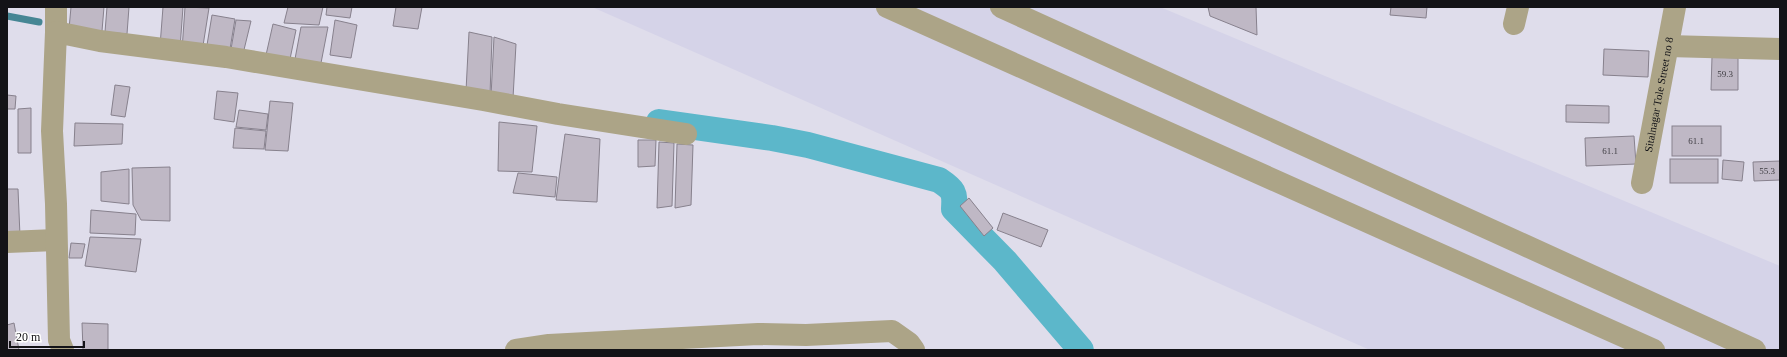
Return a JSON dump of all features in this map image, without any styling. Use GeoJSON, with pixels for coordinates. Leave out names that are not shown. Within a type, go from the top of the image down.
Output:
{"type":"FeatureCollection","features":[{"type":"Feature","properties":{"kind":"street"},"geometry":{"type":"LineString","coordinates":[[56,7],[52,131],[59,340],[63,350]]}},
{"type":"Feature","properties":{"kind":"street"},"geometry":{"type":"LineString","coordinates":[[887,7],[1654,350]]}},
{"type":"Feature","properties":{"kind":"street"},"geometry":{"type":"LineString","coordinates":[[1001,7],[1755,350]]}},
{"type":"Feature","properties":{"kind":"street","name":"Sitalnagar Tole Street no 8"},"geometry":{"type":"LineString","coordinates":[[1642,183],[1675,7]]}},
{"type":"Feature","properties":{"kind":"street"},"geometry":{"type":"LineString","coordinates":[[56,32],[100,41],[226,57],[565,115],[686,134]]}},
{"type":"Feature","properties":{"kind":"street"},"geometry":{"type":"LineString","coordinates":[[1668,46],[1780,49]]}},
{"type":"Feature","properties":{"kind":"street"},"geometry":{"type":"LineString","coordinates":[[7,242],[56,240]]}},
{"type":"Feature","properties":{"kind":"street"},"geometry":{"type":"LineString","coordinates":[[516,350],[556,345],[758,334],[892,332],[909,343],[914,350]]}},
{"type":"Feature","properties":{"kind":"shaded area"},"geometry":{"type":"Polygon","coordinates":[[[592,7],[1160,7],[1780,266],[1780,350],[1370,350],[592,7]]]}},
{"type":"Feature","properties":{"kind":"building"},"geometry":{"type":"Polygon","coordinates":[[[71,7],[104,7],[102,31],[69,29],[71,7]]]}},
{"type":"Feature","properties":{"kind":"building"},"geometry":{"type":"Polygon","coordinates":[[[107,7],[129,7],[127,34],[105,32],[107,7]]]}},
{"type":"Feature","properties":{"kind":"building"},"geometry":{"type":"Polygon","coordinates":[[[163,7],[183,7],[180,48],[160,46],[163,7]]]}},
{"type":"Feature","properties":{"kind":"building"},"geometry":{"type":"Polygon","coordinates":[[[185,7],[209,8],[202,52],[182,50],[185,7]]]}},
{"type":"Feature","properties":{"kind":"building"},"geometry":{"type":"Polygon","coordinates":[[[288,7],[323,7],[319,25],[284,23],[288,7]]]}},
{"type":"Feature","properties":{"kind":"building"},"geometry":{"type":"Polygon","coordinates":[[[327,7],[352,7],[350,18],[326,15],[327,7]]]}},
{"type":"Feature","properties":{"kind":"building"},"geometry":{"type":"Polygon","coordinates":[[[396,7],[422,7],[418,29],[393,26],[396,7]]]}},
{"type":"Feature","properties":{"kind":"building"},"geometry":{"type":"Polygon","coordinates":[[[1208,7],[1256,7],[1257,35],[1210,16],[1208,7]]]}},
{"type":"Feature","properties":{"kind":"building"},"geometry":{"type":"Polygon","coordinates":[[[1391,7],[1427,7],[1426,18],[1390,15],[1391,7]]]}},
{"type":"Feature","properties":{"kind":"building"},"geometry":{"type":"Polygon","coordinates":[[[212,15],[235,19],[229,55],[206,51],[212,15]]]}},
{"type":"Feature","properties":{"kind":"building"},"geometry":{"type":"Polygon","coordinates":[[[236,20],[251,21],[242,58],[230,55],[236,20]]]}},
{"type":"Feature","properties":{"kind":"building"},"geometry":{"type":"Polygon","coordinates":[[[335,20],[357,25],[351,58],[330,55],[335,20]]]}},
{"type":"Feature","properties":{"kind":"building"},"geometry":{"type":"Polygon","coordinates":[[[273,24],[296,30],[290,59],[266,55],[273,24]]]}},
{"type":"Feature","properties":{"kind":"building"},"geometry":{"type":"Polygon","coordinates":[[[301,27],[328,27],[321,63],[295,59],[301,27]]]}},
{"type":"Feature","properties":{"kind":"building"},"geometry":{"type":"Polygon","coordinates":[[[469,32],[492,37],[490,95],[466,91],[469,32]]]}},
{"type":"Feature","properties":{"kind":"building"},"geometry":{"type":"Polygon","coordinates":[[[494,37],[516,44],[513,98],[491,96],[494,37]]]}},
{"type":"Feature","properties":{"kind":"building"},"geometry":{"type":"Polygon","coordinates":[[[1604,49],[1649,51],[1648,77],[1603,75],[1604,49]]]}},
{"type":"Feature","properties":{"kind":"building"},"geometry":{"type":"Polygon","coordinates":[[[1712,57],[1738,58],[1738,90],[1711,90],[1712,57]]]}},
{"type":"Feature","properties":{"kind":"building"},"geometry":{"type":"Polygon","coordinates":[[[115,85],[130,87],[125,117],[111,115],[115,85]]]}},
{"type":"Feature","properties":{"kind":"building"},"geometry":{"type":"Polygon","coordinates":[[[217,91],[238,93],[234,122],[214,119],[217,91]]]}},
{"type":"Feature","properties":{"kind":"building"},"geometry":{"type":"Polygon","coordinates":[[[7,95],[16,96],[15,109],[7,109],[7,95]]]}},
{"type":"Feature","properties":{"kind":"building"},"geometry":{"type":"Polygon","coordinates":[[[270,101],[293,103],[288,151],[265,150],[270,101]]]}},
{"type":"Feature","properties":{"kind":"building"},"geometry":{"type":"Polygon","coordinates":[[[1566,105],[1609,106],[1609,123],[1566,122],[1566,105]]]}},
{"type":"Feature","properties":{"kind":"building"},"geometry":{"type":"Polygon","coordinates":[[[31,108],[31,153],[18,153],[18,109],[31,108]]]}},
{"type":"Feature","properties":{"kind":"building"},"geometry":{"type":"Polygon","coordinates":[[[239,110],[268,114],[266,130],[236,127],[239,110]]]}},
{"type":"Feature","properties":{"kind":"building"},"geometry":{"type":"Polygon","coordinates":[[[499,122],[537,126],[532,172],[498,171],[499,122]]]}},
{"type":"Feature","properties":{"kind":"building"},"geometry":{"type":"Polygon","coordinates":[[[75,123],[123,124],[122,144],[74,146],[75,123]]]}},
{"type":"Feature","properties":{"kind":"building"},"geometry":{"type":"Polygon","coordinates":[[[1672,126],[1721,126],[1721,156],[1672,156],[1672,126]]]}},
{"type":"Feature","properties":{"kind":"building"},"geometry":{"type":"Polygon","coordinates":[[[235,128],[266,131],[264,149],[233,148],[235,128]]]}},
{"type":"Feature","properties":{"kind":"building"},"geometry":{"type":"Polygon","coordinates":[[[565,134],[600,139],[597,202],[556,200],[565,134]]]}},
{"type":"Feature","properties":{"kind":"building"},"geometry":{"type":"Polygon","coordinates":[[[1634,136],[1636,164],[1586,166],[1585,138],[1634,136]]]}},
{"type":"Feature","properties":{"kind":"building"},"geometry":{"type":"Polygon","coordinates":[[[638,140],[656,140],[655,166],[638,167],[638,140]]]}},
{"type":"Feature","properties":{"kind":"building"},"geometry":{"type":"Polygon","coordinates":[[[659,142],[674,143],[672,206],[657,208],[659,142]]]}},
{"type":"Feature","properties":{"kind":"building"},"geometry":{"type":"Polygon","coordinates":[[[677,144],[693,145],[691,205],[675,208],[677,144]]]}},
{"type":"Feature","properties":{"kind":"building"},"geometry":{"type":"Polygon","coordinates":[[[1670,159],[1718,159],[1718,183],[1670,183],[1670,159]]]}},
{"type":"Feature","properties":{"kind":"building"},"geometry":{"type":"Polygon","coordinates":[[[1723,160],[1744,162],[1742,181],[1722,179],[1723,160]]]}},
{"type":"Feature","properties":{"kind":"building"},"geometry":{"type":"Polygon","coordinates":[[[1780,161],[1780,180],[1754,181],[1753,162],[1780,161]]]}},
{"type":"Feature","properties":{"kind":"building"},"geometry":{"type":"Polygon","coordinates":[[[170,167],[170,221],[141,220],[133,205],[132,168],[170,167]]]}},
{"type":"Feature","properties":{"kind":"building"},"geometry":{"type":"Polygon","coordinates":[[[129,169],[129,204],[101,201],[101,172],[129,169]]]}},
{"type":"Feature","properties":{"kind":"building"},"geometry":{"type":"Polygon","coordinates":[[[518,173],[557,177],[555,197],[513,193],[518,173]]]}},
{"type":"Feature","properties":{"kind":"building"},"geometry":{"type":"Polygon","coordinates":[[[7,189],[18,189],[20,236],[7,236],[7,189]]]}},
{"type":"Feature","properties":{"kind":"building"},"geometry":{"type":"Polygon","coordinates":[[[969,198],[993,228],[984,236],[960,206],[969,198]]]}},
{"type":"Feature","properties":{"kind":"building"},"geometry":{"type":"Polygon","coordinates":[[[91,210],[136,214],[135,235],[90,233],[91,210]]]}},
{"type":"Feature","properties":{"kind":"building"},"geometry":{"type":"Polygon","coordinates":[[[1003,213],[1048,230],[1041,247],[997,230],[1003,213]]]}},
{"type":"Feature","properties":{"kind":"building"},"geometry":{"type":"Polygon","coordinates":[[[90,237],[141,239],[136,272],[85,266],[90,237]]]}},
{"type":"Feature","properties":{"kind":"building"},"geometry":{"type":"Polygon","coordinates":[[[71,243],[85,244],[82,258],[69,258],[71,243]]]}},
{"type":"Feature","properties":{"kind":"building"},"geometry":{"type":"Polygon","coordinates":[[[14,323],[19,350],[7,350],[7,325],[14,323]]]}},
{"type":"Feature","properties":{"kind":"building"},"geometry":{"type":"Polygon","coordinates":[[[82,323],[108,324],[108,350],[83,350],[82,323]]]}},
{"type":"Feature","properties":{"kind":"waterway"},"geometry":{"type":"LineString","coordinates":[[7,16],[39,22]]}},
{"type":"Feature","properties":{"kind":"waterway"},"geometry":{"type":"LineString","coordinates":[[659,122],[772,138],[808,145],[939,180],[951,189],[954,195],[954,209],[1005,261],[1081,350]]}}]}
